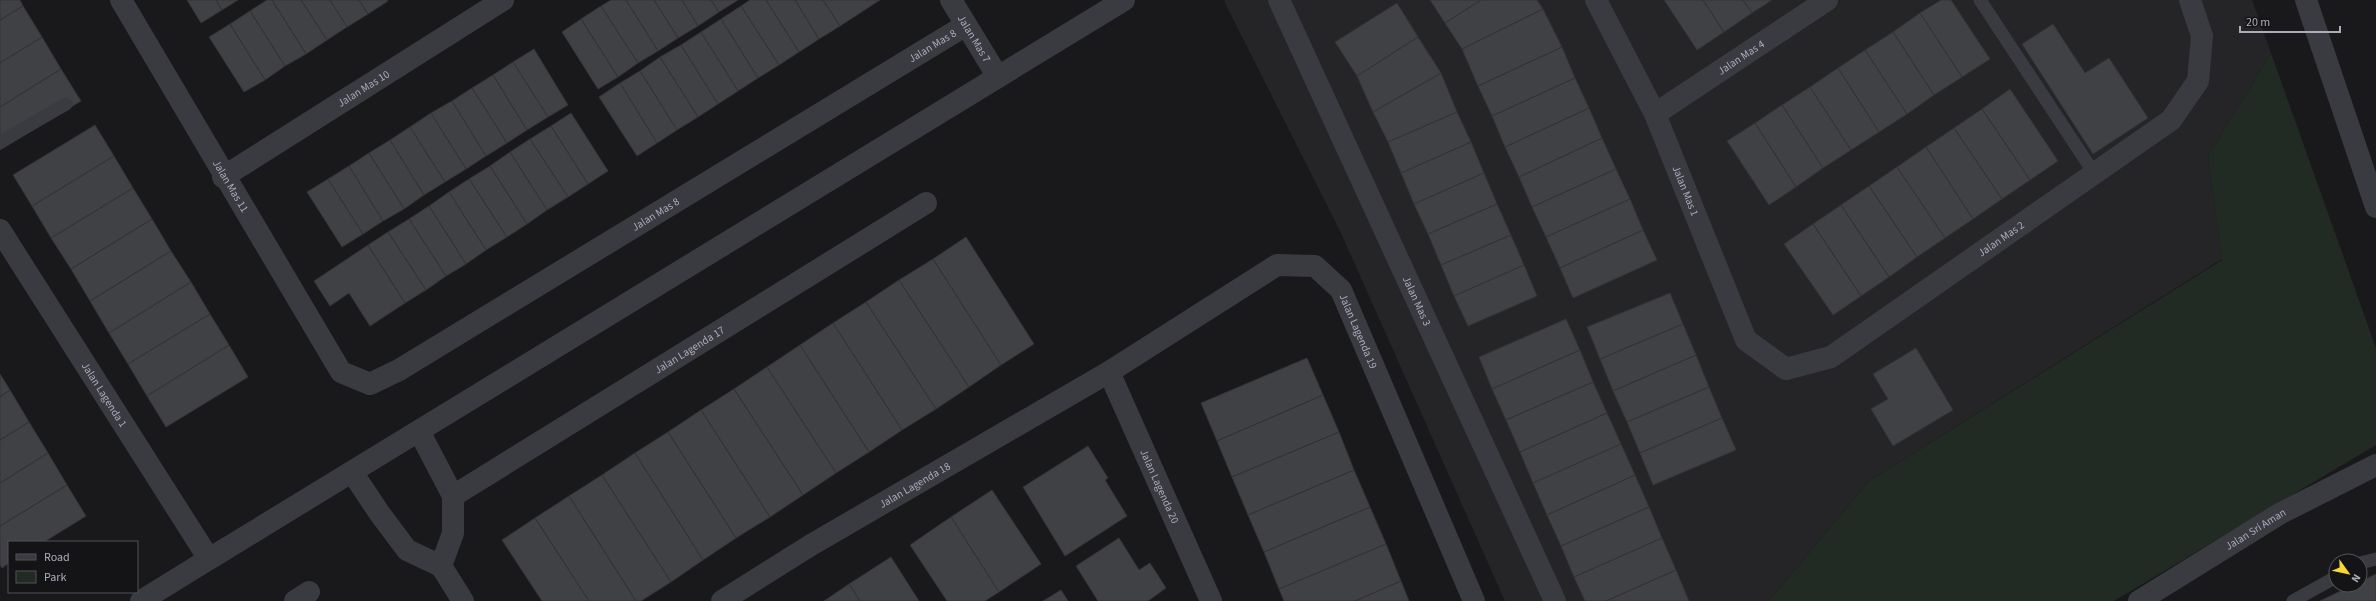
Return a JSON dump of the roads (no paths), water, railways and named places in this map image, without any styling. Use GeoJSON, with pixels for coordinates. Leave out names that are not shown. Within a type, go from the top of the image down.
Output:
{"type":"FeatureCollection","features":[{"type":"Feature","properties":{"kind":"street","name":"Jalan Mas 11"},"geometry":{"type":"LineString","coordinates":[[121,0],[223,177],[341,372]]}},
{"type":"Feature","properties":{"kind":"street","name":"Jalan Mas 10"},"geometry":{"type":"LineString","coordinates":[[223,177],[503,0]]}},
{"type":"Feature","properties":{"kind":"street","name":"Jalan Mas 7"},"geometry":{"type":"LineString","coordinates":[[951,0],[998,77]]}},
{"type":"Feature","properties":{"kind":"street"},"geometry":{"type":"LineString","coordinates":[[141,601],[1124,0]]}},
{"type":"Feature","properties":{"kind":"street","name":"Jalan Mas 3"},"geometry":{"type":"LineString","coordinates":[[1279,0],[1555,601]]}},
{"type":"Feature","properties":{"kind":"street","name":"Jalan Mas 1"},"geometry":{"type":"LineString","coordinates":[[1596,0],[1655,114],[1746,340],[1786,369]]}},
{"type":"Feature","properties":{"kind":"street","name":"Jalan Mas 4"},"geometry":{"type":"LineString","coordinates":[[1655,114],[1827,0]]}},
{"type":"Feature","properties":{"kind":"street","name":"Jalan Mas 2"},"geometry":{"type":"LineString","coordinates":[[1786,369],[1830,357],[2171,120],[2198,81],[2202,36],[2190,0]]}},
{"type":"Feature","properties":{"kind":"street"},"geometry":{"type":"LineString","coordinates":[[2306,0],[2376,206]]}},
{"type":"Feature","properties":{"kind":"street","name":"Jalan Mas 8"},"geometry":{"type":"LineString","coordinates":[[341,372],[370,384],[399,370],[966,25]]}},
{"type":"Feature","properties":{"kind":"street","name":"Jalan Lagenda 17"},"geometry":{"type":"LineString","coordinates":[[453,496],[926,202]]}},
{"type":"Feature","properties":{"kind":"street","name":"Jalan Lagenda 1"},"geometry":{"type":"LineString","coordinates":[[0,230],[209,559]]}},
{"type":"Feature","properties":{"kind":"street","name":"Jalan Lagenda 19"},"geometry":{"type":"LineString","coordinates":[[1108,372],[1277,265],[1315,266],[1341,290],[1474,601]]}},
{"type":"Feature","properties":{"kind":"street","name":"Jalan Lagenda 18"},"geometry":{"type":"LineString","coordinates":[[722,601],[824,537],[1108,372]]}},
{"type":"Feature","properties":{"kind":"street","name":"Jalan Lagenda 20"},"geometry":{"type":"LineString","coordinates":[[1108,372],[1211,601]]}},
{"type":"Feature","properties":{"kind":"street"},"geometry":{"type":"LineString","coordinates":[[419,431],[453,496],[453,533],[441,566]]}},
{"type":"Feature","properties":{"kind":"street","name":"Jalan Sri Aman"},"geometry":{"type":"LineString","coordinates":[[2139,601],[2281,513],[2376,466]]}},
{"type":"Feature","properties":{"kind":"street"},"geometry":{"type":"LineString","coordinates":[[352,472],[380,514],[407,550],[441,566],[463,601]]}},
{"type":"Feature","properties":{"kind":"lane"},"geometry":{"type":"LineString","coordinates":[[1980,0],[2094,173]]}},
{"type":"Feature","properties":{"kind":"lane"},"geometry":{"type":"LineString","coordinates":[[0,142],[66,104]]}},
{"type":"Feature","properties":{"kind":"lane"},"geometry":{"type":"LineString","coordinates":[[2293,601],[2328,581]]}}]}
